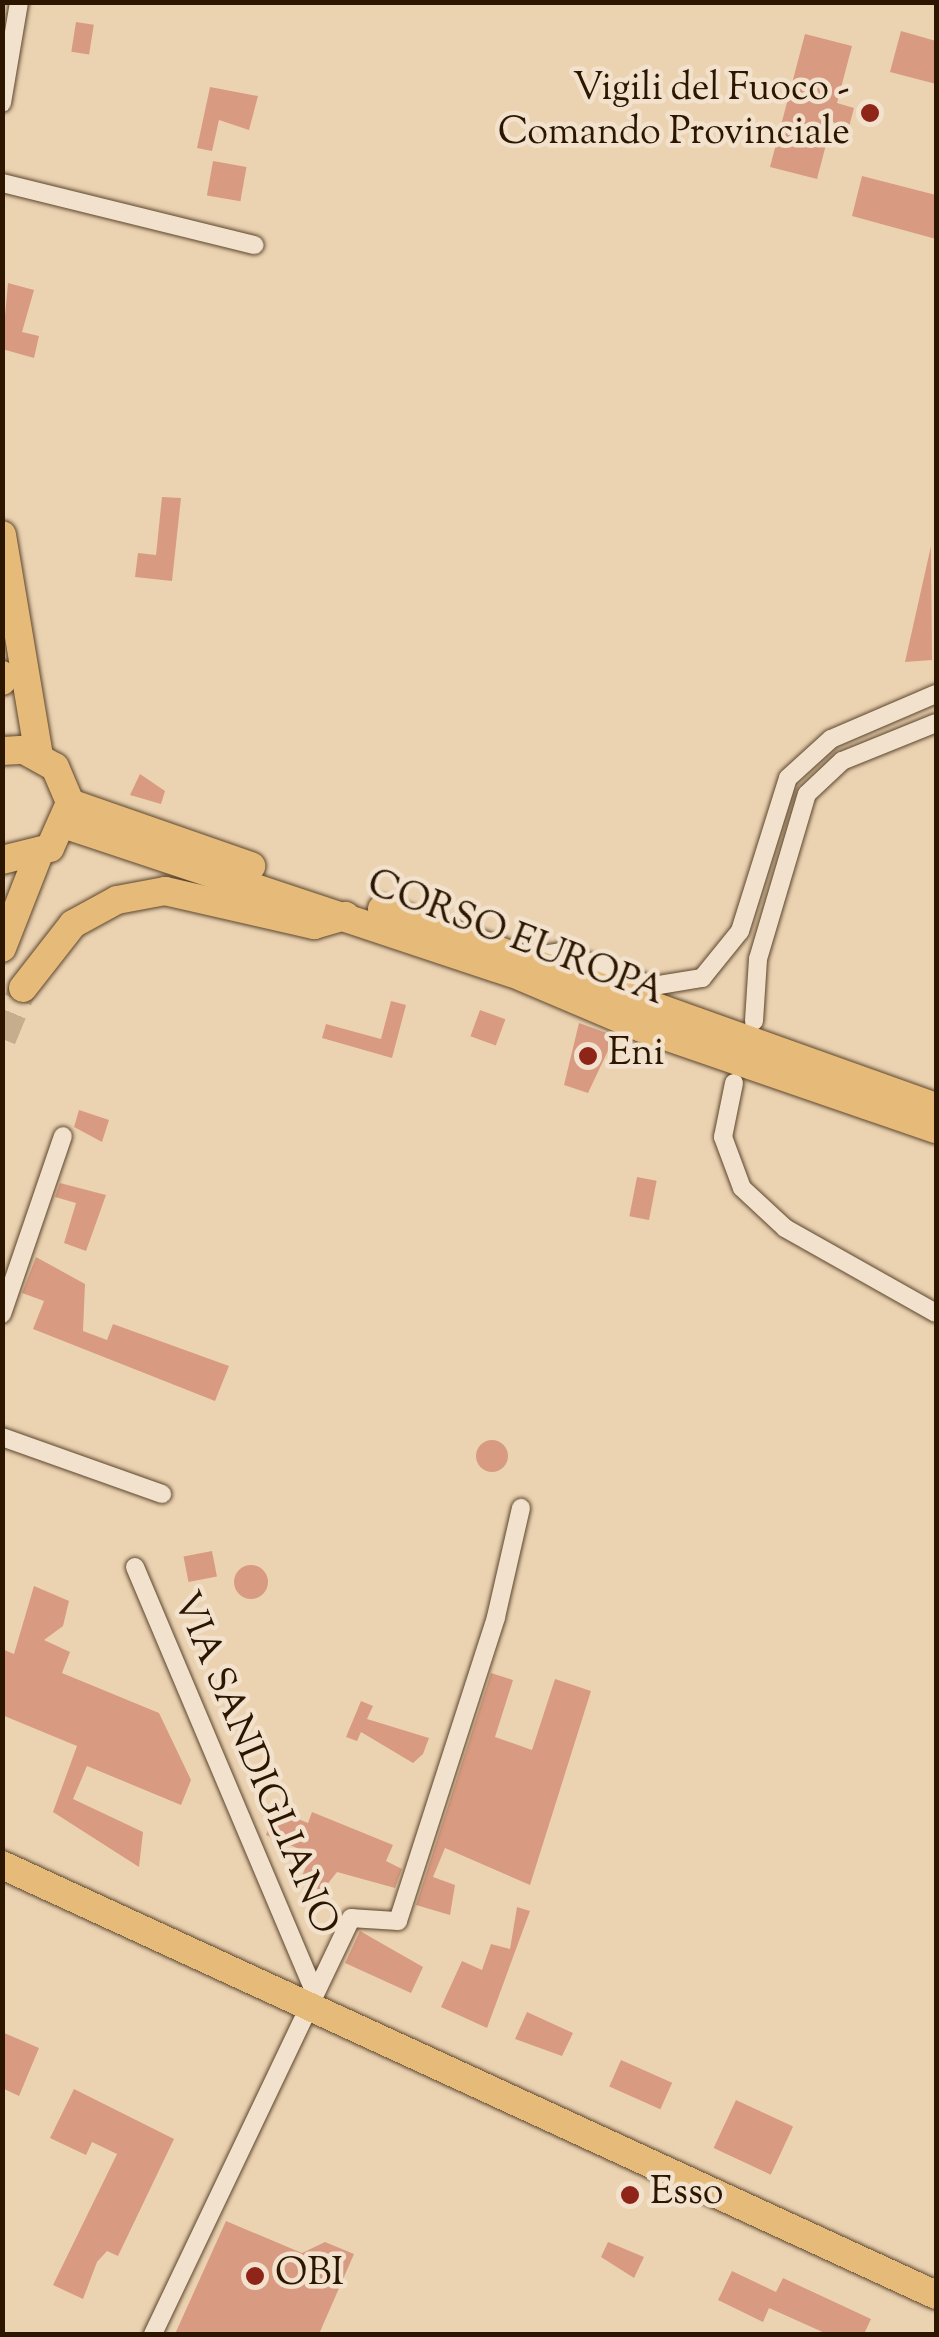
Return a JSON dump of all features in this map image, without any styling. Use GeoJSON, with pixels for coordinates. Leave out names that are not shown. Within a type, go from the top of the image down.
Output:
{"type":"FeatureCollection","features":[{"type":"Feature","properties":{"kind":"main road"},"geometry":{"type":"LineString","coordinates":[[2,535],[40,756],[68,814],[38,856],[2,948]]}},
{"type":"Feature","properties":{"kind":"main road"},"geometry":{"type":"LineString","coordinates":[[2,751],[40,756]]}},
{"type":"Feature","properties":{"kind":"main road","name":"CORSO EUROPA"},"geometry":{"type":"LineString","coordinates":[[68,814],[530,957],[933,1123]]}},
{"type":"Feature","properties":{"kind":"main road","name":"CORSO EUROPA"},"geometry":{"type":"LineString","coordinates":[[68,814],[933,1123]]}},
{"type":"Feature","properties":{"kind":"main road"},"geometry":{"type":"LineString","coordinates":[[2,860],[38,856]]}},
{"type":"Feature","properties":{"kind":"main road"},"geometry":{"type":"LineString","coordinates":[[23,988],[73,924],[116,900],[165,892],[314,925],[346,916]]}},
{"type":"Feature","properties":{"kind":"main road"},"geometry":{"type":"LineString","coordinates":[[2,1865],[309,1994],[656,2166],[936,2296]]}},
{"type":"Feature","properties":{"kind":"street"},"geometry":{"type":"LineString","coordinates":[[2,103],[19,2]]}},
{"type":"Feature","properties":{"kind":"street"},"geometry":{"type":"LineString","coordinates":[[2,183],[255,244]]}},
{"type":"Feature","properties":{"kind":"street"},"geometry":{"type":"LineString","coordinates":[[530,957],[561,952],[654,986],[702,978],[736,941],[788,778],[832,739],[936,694]]}},
{"type":"Feature","properties":{"kind":"street"},"geometry":{"type":"LineString","coordinates":[[754,1022],[758,959],[807,794],[842,761],[936,723]]}},
{"type":"Feature","properties":{"kind":"street"},"geometry":{"type":"LineString","coordinates":[[734,1083],[723,1137],[742,1188],[785,1228],[936,1313]]}},
{"type":"Feature","properties":{"kind":"street"},"geometry":{"type":"LineString","coordinates":[[2,1314],[63,1136]]}},
{"type":"Feature","properties":{"kind":"street"},"geometry":{"type":"LineString","coordinates":[[2,1438],[162,1494]]}},
{"type":"Feature","properties":{"kind":"street"},"geometry":{"type":"LineString","coordinates":[[153,2334],[309,1994],[351,1918],[398,1921],[496,1617],[521,1508]]}},
{"type":"Feature","properties":{"kind":"street","name":"VIA SANDIGLIANO"},"geometry":{"type":"LineString","coordinates":[[135,1567],[309,1994]]}},
{"type":"Feature","properties":{"kind":"building"},"geometry":{"type":"Polygon","coordinates":[[[76,22],[94,25],[89,54],[71,52],[76,22]]]}},
{"type":"Feature","properties":{"kind":"building"},"geometry":{"type":"Polygon","coordinates":[[[901,31],[936,41],[936,84],[890,72],[901,31]]]}},
{"type":"Feature","properties":{"kind":"building"},"geometry":{"type":"Polygon","coordinates":[[[805,34],[852,46],[837,103],[854,108],[849,127],[832,122],[817,179],[770,167],[805,34]]]}},
{"type":"Feature","properties":{"kind":"building"},"geometry":{"type":"Polygon","coordinates":[[[210,87],[258,96],[249,130],[219,120],[212,151],[197,148],[210,87]]]}},
{"type":"Feature","properties":{"kind":"building"},"geometry":{"type":"Polygon","coordinates":[[[213,161],[246,167],[240,201],[207,195],[213,161]]]}},
{"type":"Feature","properties":{"kind":"building"},"geometry":{"type":"Polygon","coordinates":[[[862,176],[936,195],[936,239],[852,216],[862,176]]]}},
{"type":"Feature","properties":{"kind":"building"},"geometry":{"type":"Polygon","coordinates":[[[8,283],[34,290],[22,332],[39,336],[34,358],[2,349],[8,283]]]}},
{"type":"Feature","properties":{"kind":"building"},"geometry":{"type":"Polygon","coordinates":[[[162,497],[181,498],[172,581],[135,577],[138,553],[156,555],[162,497]]]}},
{"type":"Feature","properties":{"kind":"building"},"geometry":{"type":"Polygon","coordinates":[[[931,546],[932,660],[905,662],[931,546]]]}},
{"type":"Feature","properties":{"kind":"building"},"geometry":{"type":"Polygon","coordinates":[[[140,774],[165,791],[161,804],[130,795],[140,774]]]}},
{"type":"Feature","properties":{"kind":"building"},"geometry":{"type":"Polygon","coordinates":[[[391,1001],[406,1005],[392,1058],[322,1038],[326,1024],[381,1039],[391,1001]]]}},
{"type":"Feature","properties":{"kind":"building"},"geometry":{"type":"Polygon","coordinates":[[[480,1010],[505,1019],[496,1046],[470,1036],[480,1010]]]}},
{"type":"Feature","properties":{"kind":"building"},"geometry":{"type":"Polygon","coordinates":[[[579,1023],[615,1036],[588,1093],[564,1085],[579,1023]]]}},
{"type":"Feature","properties":{"kind":"building"},"geometry":{"type":"Polygon","coordinates":[[[79,1110],[109,1120],[102,1142],[74,1127],[79,1110]]]}},
{"type":"Feature","properties":{"kind":"building"},"geometry":{"type":"Polygon","coordinates":[[[637,1177],[657,1181],[649,1220],[629,1216],[637,1177]]]}},
{"type":"Feature","properties":{"kind":"building"},"geometry":{"type":"Polygon","coordinates":[[[60,1183],[106,1195],[86,1251],[64,1243],[76,1203],[55,1197],[60,1183]]]}},
{"type":"Feature","properties":{"kind":"building"},"geometry":{"type":"Polygon","coordinates":[[[36,1257],[85,1284],[83,1331],[107,1340],[113,1324],[229,1366],[215,1401],[33,1329],[44,1301],[22,1293],[36,1257]]]}},
{"type":"Feature","properties":{"kind":"building"},"geometry":{"type":"Polygon","coordinates":[[[492,1440],[503,1445],[508,1456],[503,1467],[492,1472],[481,1467],[476,1456],[481,1445],[492,1440]]]}},
{"type":"Feature","properties":{"kind":"building"},"geometry":{"type":"Polygon","coordinates":[[[212,1551],[217,1577],[188,1582],[184,1557],[212,1551]]]}},
{"type":"Feature","properties":{"kind":"building"},"geometry":{"type":"Polygon","coordinates":[[[251,1565],[263,1570],[268,1582],[263,1594],[251,1599],[239,1594],[234,1582],[239,1570],[251,1565]]]}},
{"type":"Feature","properties":{"kind":"building"},"geometry":{"type":"Polygon","coordinates":[[[34,1586],[69,1601],[63,1626],[44,1640],[70,1652],[62,1673],[159,1713],[191,1780],[181,1805],[87,1766],[73,1799],[143,1832],[139,1867],[53,1812],[77,1746],[2,1715],[2,1649],[14,1654],[34,1586]]]}},
{"type":"Feature","properties":{"kind":"building"},"geometry":{"type":"Polygon","coordinates":[[[491,1673],[513,1680],[495,1737],[532,1750],[555,1679],[591,1691],[530,1885],[445,1848],[433,1877],[455,1885],[450,1915],[416,1905],[491,1673]]]}},
{"type":"Feature","properties":{"kind":"building"},"geometry":{"type":"Polygon","coordinates":[[[361,1701],[373,1706],[367,1719],[429,1738],[423,1754],[413,1763],[361,1732],[357,1741],[346,1737],[361,1701]]]}},
{"type":"Feature","properties":{"kind":"building"},"geometry":{"type":"Polygon","coordinates":[[[276,1810],[308,1823],[312,1812],[393,1845],[386,1861],[402,1869],[395,1888],[337,1872],[322,1891],[300,1881],[311,1854],[266,1835],[276,1810]]]}},
{"type":"Feature","properties":{"kind":"building"},"geometry":{"type":"Polygon","coordinates":[[[517,1907],[530,1911],[487,2028],[441,2007],[462,1961],[482,1970],[491,1944],[510,1949],[517,1907]]]}},
{"type":"Feature","properties":{"kind":"building"},"geometry":{"type":"Polygon","coordinates":[[[360,1931],[423,1967],[411,1993],[345,1963],[360,1931]]]}},
{"type":"Feature","properties":{"kind":"building"},"geometry":{"type":"Polygon","coordinates":[[[527,2012],[573,2033],[562,2056],[515,2039],[527,2012]]]}},
{"type":"Feature","properties":{"kind":"building"},"geometry":{"type":"Polygon","coordinates":[[[2,2032],[39,2048],[19,2096],[2,2088],[2,2032]]]}},
{"type":"Feature","properties":{"kind":"building"},"geometry":{"type":"Polygon","coordinates":[[[621,2060],[672,2083],[660,2109],[609,2086],[621,2060]]]}},
{"type":"Feature","properties":{"kind":"building"},"geometry":{"type":"Polygon","coordinates":[[[74,2089],[174,2139],[118,2256],[107,2251],[97,2262],[83,2299],[53,2285],[117,2154],[92,2142],[86,2155],[50,2138],[74,2089]]]}},
{"type":"Feature","properties":{"kind":"building"},"geometry":{"type":"Polygon","coordinates":[[[736,2100],[793,2127],[771,2175],[714,2148],[736,2100]]]}},
{"type":"Feature","properties":{"kind":"building","name":"OBI"},"geometry":{"type":"Polygon","coordinates":[[[226,2221],[302,2253],[325,2242],[354,2254],[319,2334],[175,2334],[226,2221]]]}},
{"type":"Feature","properties":{"kind":"building"},"geometry":{"type":"Polygon","coordinates":[[[608,2242],[644,2257],[634,2278],[601,2257],[608,2242]]]}},
{"type":"Feature","properties":{"kind":"building"},"geometry":{"type":"Polygon","coordinates":[[[732,2271],[776,2292],[783,2278],[871,2319],[864,2334],[827,2334],[769,2308],[763,2322],[718,2300],[732,2271]]]}},
{"type":"Feature","properties":{"kind":"tunnel"},"geometry":{"type":"LineString","coordinates":[[2,1039],[23,988]]}},
{"type":"Feature","properties":{"kind":"place","name":"Vigili del Fuoco - Comando Provinciale"},"geometry":{"type":"Point","coordinates":[870,113]}},
{"type":"Feature","properties":{"kind":"place","name":"Eni"},"geometry":{"type":"Point","coordinates":[588,1056]}},
{"type":"Feature","properties":{"kind":"place","name":"Esso"},"geometry":{"type":"Point","coordinates":[630,2195]}},
{"type":"Feature","properties":{"kind":"place","name":"OBI"},"geometry":{"type":"Point","coordinates":[255,2276]}}]}
